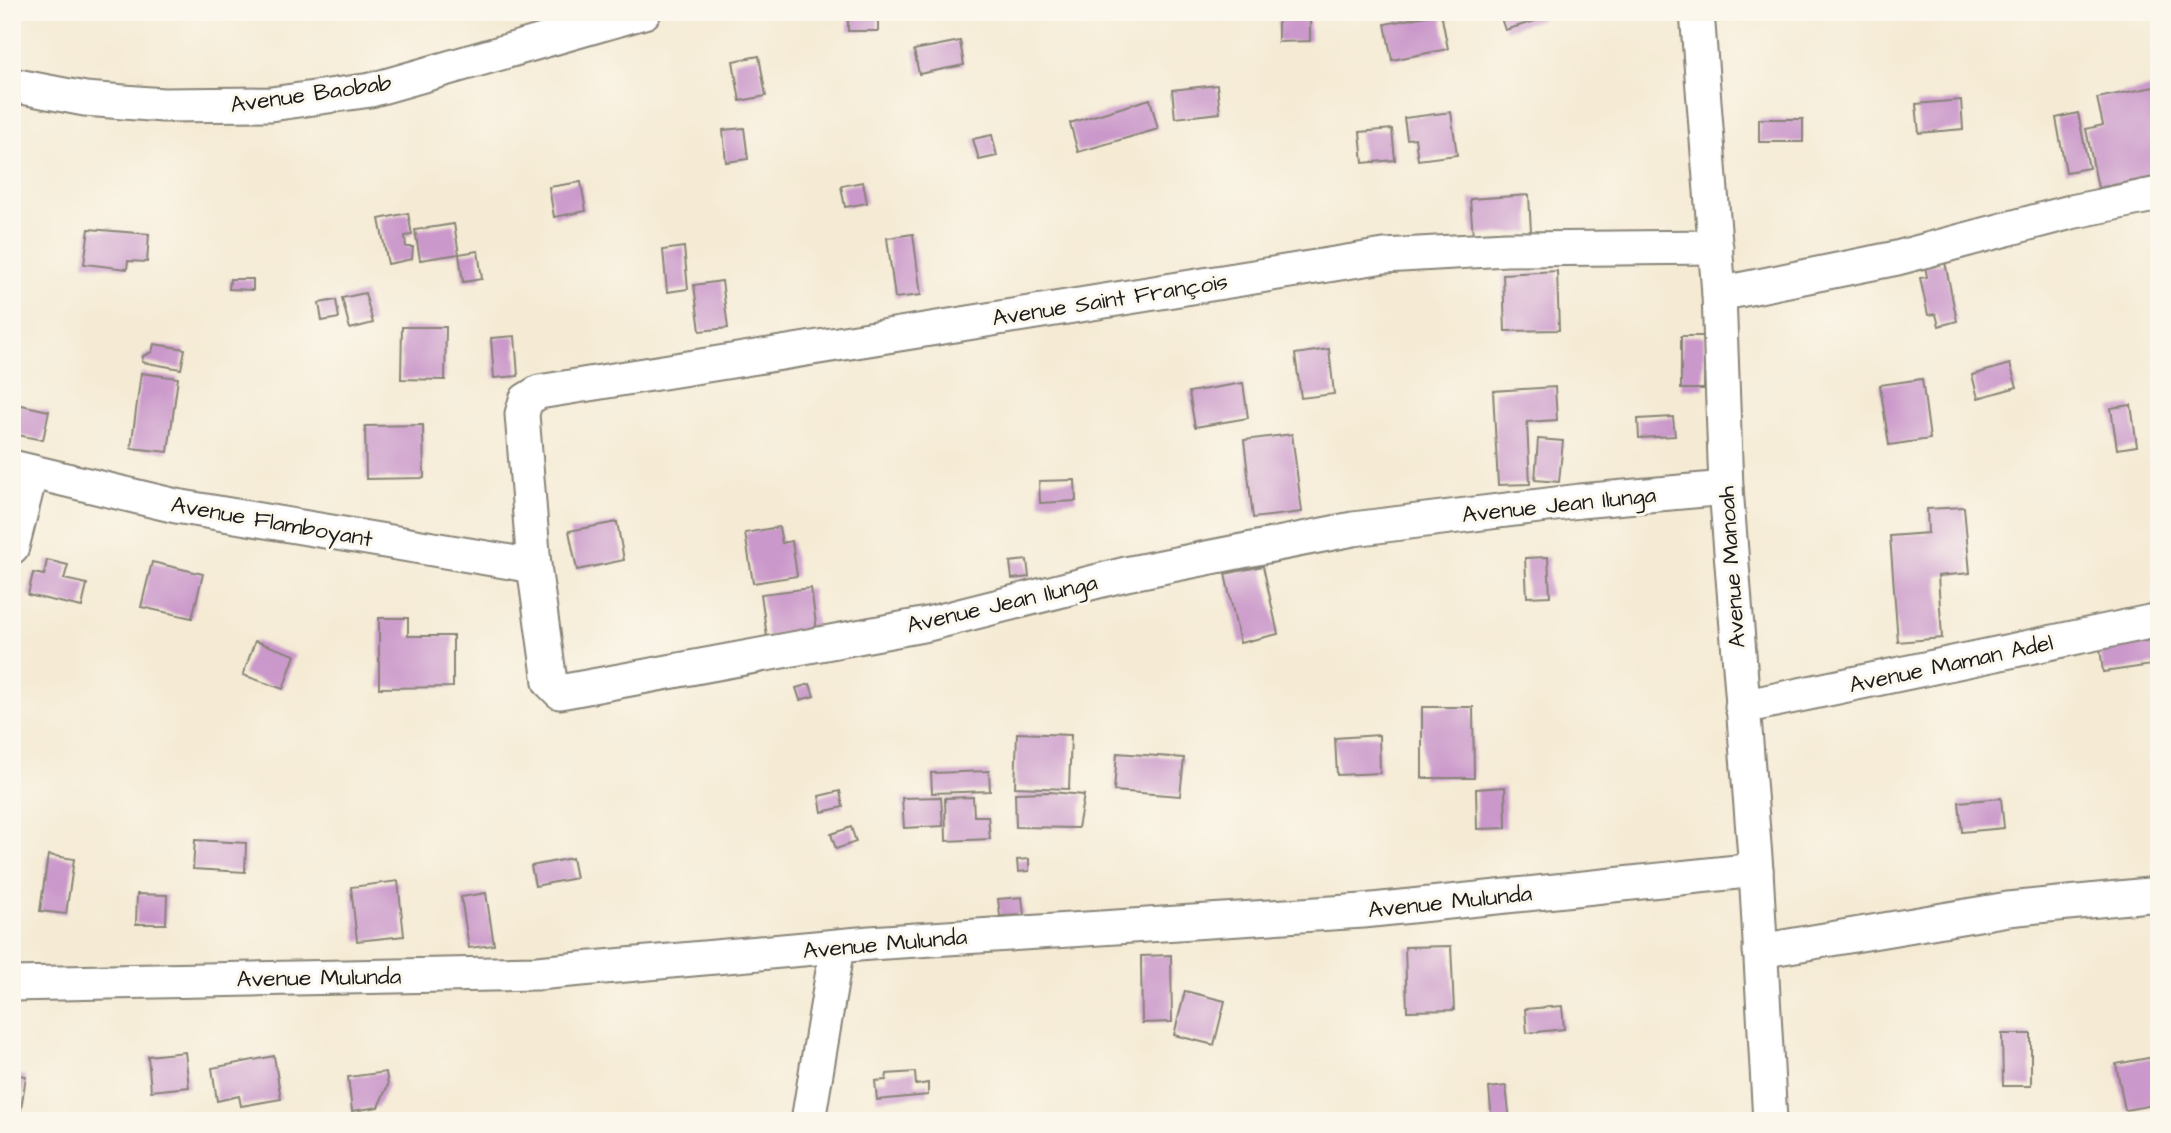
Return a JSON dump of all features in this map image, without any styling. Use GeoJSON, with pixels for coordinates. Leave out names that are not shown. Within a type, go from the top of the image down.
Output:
{"type":"FeatureCollection","features":[{"type":"Feature","properties":{"kind":"street","name":"Avenue Baobab"},"geometry":{"type":"LineString","coordinates":[[12,85],[85,99],[163,105],[271,104],[371,90],[644,12]]}},
{"type":"Feature","properties":{"kind":"street","name":"Avenue Manoah"},"geometry":{"type":"LineString","coordinates":[[1698,12],[1719,294],[1726,488],[1755,870],[1770,1121]]}},
{"type":"Feature","properties":{"kind":"street"},"geometry":{"type":"LineString","coordinates":[[1719,294],[1897,258],[2071,212],[2159,194]]}},
{"type":"Feature","properties":{"kind":"street","name":"Avenue Saint François"},"geometry":{"type":"LineString","coordinates":[[522,414],[526,400],[540,392],[1384,256],[1506,249],[1716,247]]}},
{"type":"Feature","properties":{"kind":"street","name":"Avenue Jean Ilunga"},"geometry":{"type":"LineString","coordinates":[[522,414],[534,566],[550,682],[560,692],[928,624],[1126,574],[1353,529],[1580,501],[1726,488]]}},
{"type":"Feature","properties":{"kind":"street"},"geometry":{"type":"LineString","coordinates":[[12,547],[22,469]]}},
{"type":"Feature","properties":{"kind":"street","name":"Avenue Flamboyant"},"geometry":{"type":"LineString","coordinates":[[22,469],[176,506],[534,566]]}},
{"type":"Feature","properties":{"kind":"street","name":"Avenue Maman Adel"},"geometry":{"type":"LineString","coordinates":[[1742,708],[2159,620]]}},
{"type":"Feature","properties":{"kind":"street","name":"Avenue Mulunda"},"geometry":{"type":"LineString","coordinates":[[12,984],[537,973],[837,947],[1363,911],[1755,870]]}},
{"type":"Feature","properties":{"kind":"street"},"geometry":{"type":"LineString","coordinates":[[1760,951],[2008,909],[2159,894]]}},
{"type":"Feature","properties":{"kind":"street"},"geometry":{"type":"LineString","coordinates":[[808,1121],[837,947]]}},
{"type":"Feature","properties":{"kind":"building"},"geometry":{"type":"Polygon","coordinates":[[[848,12],[878,12],[878,31],[848,31],[848,12]]]}},
{"type":"Feature","properties":{"kind":"building"},"geometry":{"type":"Polygon","coordinates":[[[1278,12],[1310,12],[1310,41],[1278,42],[1278,12]]]}},
{"type":"Feature","properties":{"kind":"building"},"geometry":{"type":"Polygon","coordinates":[[[1499,12],[1540,12],[1542,19],[1505,30],[1499,12]]]}},
{"type":"Feature","properties":{"kind":"building"},"geometry":{"type":"Polygon","coordinates":[[[1441,13],[1448,49],[1392,60],[1385,24],[1441,13]]]}},
{"type":"Feature","properties":{"kind":"building"},"geometry":{"type":"Polygon","coordinates":[[[960,41],[964,65],[919,74],[914,50],[960,41]]]}},
{"type":"Feature","properties":{"kind":"building"},"geometry":{"type":"Polygon","coordinates":[[[759,56],[766,96],[740,101],[733,61],[759,56]]]}},
{"type":"Feature","properties":{"kind":"building"},"geometry":{"type":"Polygon","coordinates":[[[1217,85],[1220,113],[1175,118],[1172,90],[1217,85]]]}},
{"type":"Feature","properties":{"kind":"building"},"geometry":{"type":"Polygon","coordinates":[[[2159,86],[2159,176],[2098,188],[2086,129],[2103,125],[2097,98],[2159,86]]]}},
{"type":"Feature","properties":{"kind":"building"},"geometry":{"type":"Polygon","coordinates":[[[1150,99],[1158,129],[1078,152],[1070,123],[1150,99]]]}},
{"type":"Feature","properties":{"kind":"building"},"geometry":{"type":"Polygon","coordinates":[[[1961,100],[1963,129],[1919,133],[1916,104],[1961,100]]]}},
{"type":"Feature","properties":{"kind":"building"},"geometry":{"type":"Polygon","coordinates":[[[1451,112],[1457,155],[1418,160],[1415,138],[1407,139],[1404,118],[1451,112]]]}},
{"type":"Feature","properties":{"kind":"building"},"geometry":{"type":"Polygon","coordinates":[[[2078,113],[2089,168],[2066,172],[2056,118],[2078,113]]]}},
{"type":"Feature","properties":{"kind":"building"},"geometry":{"type":"Polygon","coordinates":[[[1759,119],[1803,119],[1803,142],[1759,142],[1759,119]]]}},
{"type":"Feature","properties":{"kind":"building"},"geometry":{"type":"Polygon","coordinates":[[[744,128],[748,159],[726,162],[723,130],[744,128]]]}},
{"type":"Feature","properties":{"kind":"building"},"geometry":{"type":"Polygon","coordinates":[[[1392,129],[1395,160],[1363,163],[1360,132],[1392,129]]]}},
{"type":"Feature","properties":{"kind":"building"},"geometry":{"type":"Polygon","coordinates":[[[992,135],[997,156],[979,160],[973,139],[992,135]]]}},
{"type":"Feature","properties":{"kind":"building"},"geometry":{"type":"Polygon","coordinates":[[[581,182],[586,211],[554,217],[549,187],[581,182]]]}},
{"type":"Feature","properties":{"kind":"building"},"geometry":{"type":"Polygon","coordinates":[[[863,182],[867,203],[845,207],[841,186],[863,182]]]}},
{"type":"Feature","properties":{"kind":"building"},"geometry":{"type":"Polygon","coordinates":[[[1529,195],[1531,232],[1473,236],[1470,199],[1529,195]]]}},
{"type":"Feature","properties":{"kind":"building"},"geometry":{"type":"Polygon","coordinates":[[[408,213],[412,235],[405,236],[406,247],[413,247],[412,259],[388,264],[379,219],[408,213]]]}},
{"type":"Feature","properties":{"kind":"building"},"geometry":{"type":"Polygon","coordinates":[[[454,224],[459,254],[420,260],[415,230],[454,224]]]}},
{"type":"Feature","properties":{"kind":"building"},"geometry":{"type":"Polygon","coordinates":[[[89,229],[149,234],[147,262],[128,261],[127,269],[84,264],[89,229]]]}},
{"type":"Feature","properties":{"kind":"building"},"geometry":{"type":"Polygon","coordinates":[[[913,234],[921,295],[895,298],[887,238],[913,234]]]}},
{"type":"Feature","properties":{"kind":"building"},"geometry":{"type":"Polygon","coordinates":[[[684,247],[688,289],[667,292],[663,250],[684,247]]]}},
{"type":"Feature","properties":{"kind":"building"},"geometry":{"type":"Polygon","coordinates":[[[478,251],[482,279],[463,282],[459,254],[478,251]]]}},
{"type":"Feature","properties":{"kind":"building"},"geometry":{"type":"Polygon","coordinates":[[[1945,262],[1957,321],[1939,326],[1936,314],[1928,315],[1920,278],[1927,277],[1925,266],[1945,262]]]}},
{"type":"Feature","properties":{"kind":"building"},"geometry":{"type":"Polygon","coordinates":[[[1557,271],[1559,330],[1505,331],[1503,274],[1557,271]]]}},
{"type":"Feature","properties":{"kind":"building"},"geometry":{"type":"Polygon","coordinates":[[[230,279],[253,279],[253,290],[229,289],[230,279]]]}},
{"type":"Feature","properties":{"kind":"building"},"geometry":{"type":"Polygon","coordinates":[[[722,281],[728,328],[700,331],[694,285],[722,281]]]}},
{"type":"Feature","properties":{"kind":"building"},"geometry":{"type":"Polygon","coordinates":[[[365,293],[373,323],[350,329],[342,298],[365,293]]]}},
{"type":"Feature","properties":{"kind":"building"},"geometry":{"type":"Polygon","coordinates":[[[336,300],[339,318],[322,321],[319,303],[336,300]]]}},
{"type":"Feature","properties":{"kind":"building"},"geometry":{"type":"Polygon","coordinates":[[[402,327],[446,327],[445,380],[401,379],[402,327]]]}},
{"type":"Feature","properties":{"kind":"building"},"geometry":{"type":"Polygon","coordinates":[[[515,336],[518,376],[494,378],[491,338],[515,336]]]}},
{"type":"Feature","properties":{"kind":"building"},"geometry":{"type":"Polygon","coordinates":[[[1681,336],[1704,336],[1704,389],[1681,389],[1681,336]]]}},
{"type":"Feature","properties":{"kind":"building"},"geometry":{"type":"Polygon","coordinates":[[[154,344],[185,349],[181,369],[142,362],[143,356],[152,352],[154,344]]]}},
{"type":"Feature","properties":{"kind":"building"},"geometry":{"type":"Polygon","coordinates":[[[1329,349],[1334,394],[1301,398],[1295,354],[1329,349]]]}},
{"type":"Feature","properties":{"kind":"building"},"geometry":{"type":"Polygon","coordinates":[[[2010,364],[2017,387],[1978,398],[1972,375],[2010,364]]]}},
{"type":"Feature","properties":{"kind":"building"},"geometry":{"type":"Polygon","coordinates":[[[141,373],[178,378],[168,452],[131,448],[141,373]]]}},
{"type":"Feature","properties":{"kind":"building"},"geometry":{"type":"Polygon","coordinates":[[[1922,379],[1930,439],[1889,445],[1880,385],[1922,379]]]}},
{"type":"Feature","properties":{"kind":"building"},"geometry":{"type":"Polygon","coordinates":[[[1243,383],[1248,418],[1195,427],[1189,392],[1243,383]]]}},
{"type":"Feature","properties":{"kind":"building"},"geometry":{"type":"Polygon","coordinates":[[[1555,387],[1557,420],[1527,422],[1530,484],[1498,485],[1493,391],[1555,387]]]}},
{"type":"Feature","properties":{"kind":"building"},"geometry":{"type":"Polygon","coordinates":[[[12,403],[49,411],[43,440],[12,434],[12,403]]]}},
{"type":"Feature","properties":{"kind":"building"},"geometry":{"type":"Polygon","coordinates":[[[2131,405],[2137,446],[2117,449],[2111,408],[2131,405]]]}},
{"type":"Feature","properties":{"kind":"building"},"geometry":{"type":"Polygon","coordinates":[[[1673,417],[1675,436],[1639,438],[1638,419],[1673,417]]]}},
{"type":"Feature","properties":{"kind":"building"},"geometry":{"type":"Polygon","coordinates":[[[423,425],[424,478],[366,479],[365,426],[423,425]]]}},
{"type":"Feature","properties":{"kind":"building"},"geometry":{"type":"Polygon","coordinates":[[[1292,434],[1302,512],[1253,518],[1244,440],[1292,434]]]}},
{"type":"Feature","properties":{"kind":"building"},"geometry":{"type":"Polygon","coordinates":[[[1538,439],[1563,441],[1559,482],[1535,480],[1538,439]]]}},
{"type":"Feature","properties":{"kind":"building"},"geometry":{"type":"Polygon","coordinates":[[[1075,480],[1076,501],[1040,503],[1039,481],[1075,480]]]}},
{"type":"Feature","properties":{"kind":"building"},"geometry":{"type":"Polygon","coordinates":[[[1964,507],[1970,573],[1938,576],[1942,638],[1898,642],[1890,536],[1928,533],[1927,509],[1964,507]]]}},
{"type":"Feature","properties":{"kind":"building"},"geometry":{"type":"Polygon","coordinates":[[[617,522],[624,560],[577,570],[569,531],[617,522]]]}},
{"type":"Feature","properties":{"kind":"building"},"geometry":{"type":"Polygon","coordinates":[[[779,527],[782,543],[792,541],[797,576],[753,583],[745,533],[779,527]]]}},
{"type":"Feature","properties":{"kind":"building"},"geometry":{"type":"Polygon","coordinates":[[[1548,557],[1550,596],[1527,597],[1525,558],[1548,557]]]}},
{"type":"Feature","properties":{"kind":"building"},"geometry":{"type":"Polygon","coordinates":[[[47,560],[68,565],[64,579],[87,584],[82,607],[28,595],[33,573],[44,575],[47,560]]]}},
{"type":"Feature","properties":{"kind":"building"},"geometry":{"type":"Polygon","coordinates":[[[1027,560],[1029,577],[1012,579],[1010,562],[1027,560]]]}},
{"type":"Feature","properties":{"kind":"building"},"geometry":{"type":"Polygon","coordinates":[[[152,562],[203,574],[192,618],[141,607],[152,562]]]}},
{"type":"Feature","properties":{"kind":"building"},"geometry":{"type":"Polygon","coordinates":[[[1263,566],[1278,634],[1240,643],[1225,574],[1263,566]]]}},
{"type":"Feature","properties":{"kind":"building"},"geometry":{"type":"Polygon","coordinates":[[[811,588],[817,631],[767,637],[761,594],[811,588]]]}},
{"type":"Feature","properties":{"kind":"building"},"geometry":{"type":"Polygon","coordinates":[[[379,618],[408,618],[408,636],[453,636],[453,687],[379,688],[379,618]]]}},
{"type":"Feature","properties":{"kind":"building"},"geometry":{"type":"Polygon","coordinates":[[[2159,639],[2159,664],[2103,672],[2100,647],[2159,639]]]}},
{"type":"Feature","properties":{"kind":"building"},"geometry":{"type":"Polygon","coordinates":[[[255,641],[295,655],[283,689],[243,675],[255,641]]]}},
{"type":"Feature","properties":{"kind":"building"},"geometry":{"type":"Polygon","coordinates":[[[810,684],[814,696],[800,700],[796,688],[810,684]]]}},
{"type":"Feature","properties":{"kind":"building"},"geometry":{"type":"Polygon","coordinates":[[[1422,707],[1473,707],[1474,778],[1422,778],[1422,707]]]}},
{"type":"Feature","properties":{"kind":"building"},"geometry":{"type":"Polygon","coordinates":[[[1017,733],[1071,735],[1069,789],[1015,787],[1017,733]]]}},
{"type":"Feature","properties":{"kind":"building"},"geometry":{"type":"Polygon","coordinates":[[[1379,735],[1380,773],[1337,775],[1335,738],[1379,735]]]}},
{"type":"Feature","properties":{"kind":"building"},"geometry":{"type":"Polygon","coordinates":[[[1117,753],[1184,758],[1180,796],[1114,791],[1117,753]]]}},
{"type":"Feature","properties":{"kind":"building"},"geometry":{"type":"Polygon","coordinates":[[[989,771],[990,791],[932,793],[931,773],[989,771]]]}},
{"type":"Feature","properties":{"kind":"building"},"geometry":{"type":"Polygon","coordinates":[[[1505,787],[1506,828],[1477,829],[1476,789],[1505,787]]]}},
{"type":"Feature","properties":{"kind":"building"},"geometry":{"type":"Polygon","coordinates":[[[840,791],[843,807],[822,812],[819,796],[840,791]]]}},
{"type":"Feature","properties":{"kind":"building"},"geometry":{"type":"Polygon","coordinates":[[[1015,793],[1084,795],[1078,828],[1016,827],[1015,793]]]}},
{"type":"Feature","properties":{"kind":"building"},"geometry":{"type":"Polygon","coordinates":[[[941,797],[943,826],[904,828],[902,798],[941,797]]]}},
{"type":"Feature","properties":{"kind":"building"},"geometry":{"type":"Polygon","coordinates":[[[973,797],[974,816],[988,816],[990,839],[946,841],[945,798],[973,797]]]}},
{"type":"Feature","properties":{"kind":"building"},"geometry":{"type":"Polygon","coordinates":[[[2001,798],[2004,828],[1962,832],[1959,802],[2001,798]]]}},
{"type":"Feature","properties":{"kind":"building"},"geometry":{"type":"Polygon","coordinates":[[[851,827],[856,842],[836,849],[831,834],[851,827]]]}},
{"type":"Feature","properties":{"kind":"building"},"geometry":{"type":"Polygon","coordinates":[[[195,840],[246,843],[245,872],[193,869],[195,840]]]}},
{"type":"Feature","properties":{"kind":"building"},"geometry":{"type":"Polygon","coordinates":[[[48,855],[74,859],[66,914],[40,911],[48,855]]]}},
{"type":"Feature","properties":{"kind":"building"},"geometry":{"type":"Polygon","coordinates":[[[572,858],[576,878],[535,886],[531,866],[572,858]]]}},
{"type":"Feature","properties":{"kind":"building"},"geometry":{"type":"Polygon","coordinates":[[[1029,859],[1029,871],[1018,872],[1017,860],[1029,859]]]}},
{"type":"Feature","properties":{"kind":"building"},"geometry":{"type":"Polygon","coordinates":[[[398,881],[404,936],[357,941],[351,887],[398,881]]]}},
{"type":"Feature","properties":{"kind":"building"},"geometry":{"type":"Polygon","coordinates":[[[486,893],[494,945],[469,948],[461,897],[486,893]]]}},
{"type":"Feature","properties":{"kind":"building"},"geometry":{"type":"Polygon","coordinates":[[[137,894],[167,895],[166,924],[136,924],[137,894]]]}},
{"type":"Feature","properties":{"kind":"building"},"geometry":{"type":"Polygon","coordinates":[[[1022,897],[1024,915],[1000,916],[998,899],[1022,897]]]}},
{"type":"Feature","properties":{"kind":"building"},"geometry":{"type":"Polygon","coordinates":[[[1451,946],[1454,1010],[1407,1011],[1405,947],[1451,946]]]}},
{"type":"Feature","properties":{"kind":"building"},"geometry":{"type":"Polygon","coordinates":[[[1171,955],[1172,1022],[1142,1023],[1141,956],[1171,955]]]}},
{"type":"Feature","properties":{"kind":"building"},"geometry":{"type":"Polygon","coordinates":[[[1185,991],[1225,1001],[1214,1045],[1174,1035],[1185,991]]]}},
{"type":"Feature","properties":{"kind":"building"},"geometry":{"type":"Polygon","coordinates":[[[1562,1006],[1564,1029],[1527,1033],[1525,1009],[1562,1006]]]}},
{"type":"Feature","properties":{"kind":"building"},"geometry":{"type":"Polygon","coordinates":[[[2002,1034],[2031,1034],[2031,1086],[2003,1086],[2002,1034]]]}},
{"type":"Feature","properties":{"kind":"building"},"geometry":{"type":"Polygon","coordinates":[[[185,1052],[189,1087],[151,1091],[148,1056],[185,1052]]]}},
{"type":"Feature","properties":{"kind":"building"},"geometry":{"type":"Polygon","coordinates":[[[274,1056],[281,1099],[241,1106],[239,1096],[217,1101],[212,1068],[274,1056]]]}},
{"type":"Feature","properties":{"kind":"building"},"geometry":{"type":"Polygon","coordinates":[[[2159,1056],[2159,1104],[2125,1110],[2116,1064],[2159,1056]]]}},
{"type":"Feature","properties":{"kind":"building"},"geometry":{"type":"Polygon","coordinates":[[[386,1072],[388,1085],[378,1107],[352,1111],[348,1077],[386,1072]]]}},
{"type":"Feature","properties":{"kind":"building"},"geometry":{"type":"Polygon","coordinates":[[[915,1072],[916,1085],[928,1083],[928,1095],[877,1100],[875,1081],[886,1080],[887,1074],[915,1072]]]}},
{"type":"Feature","properties":{"kind":"building"},"geometry":{"type":"Polygon","coordinates":[[[12,1074],[26,1076],[20,1116],[12,1115],[12,1074]]]}},
{"type":"Feature","properties":{"kind":"building"},"geometry":{"type":"Polygon","coordinates":[[[1506,1086],[1510,1121],[1492,1121],[1489,1088],[1506,1086]]]}}]}
